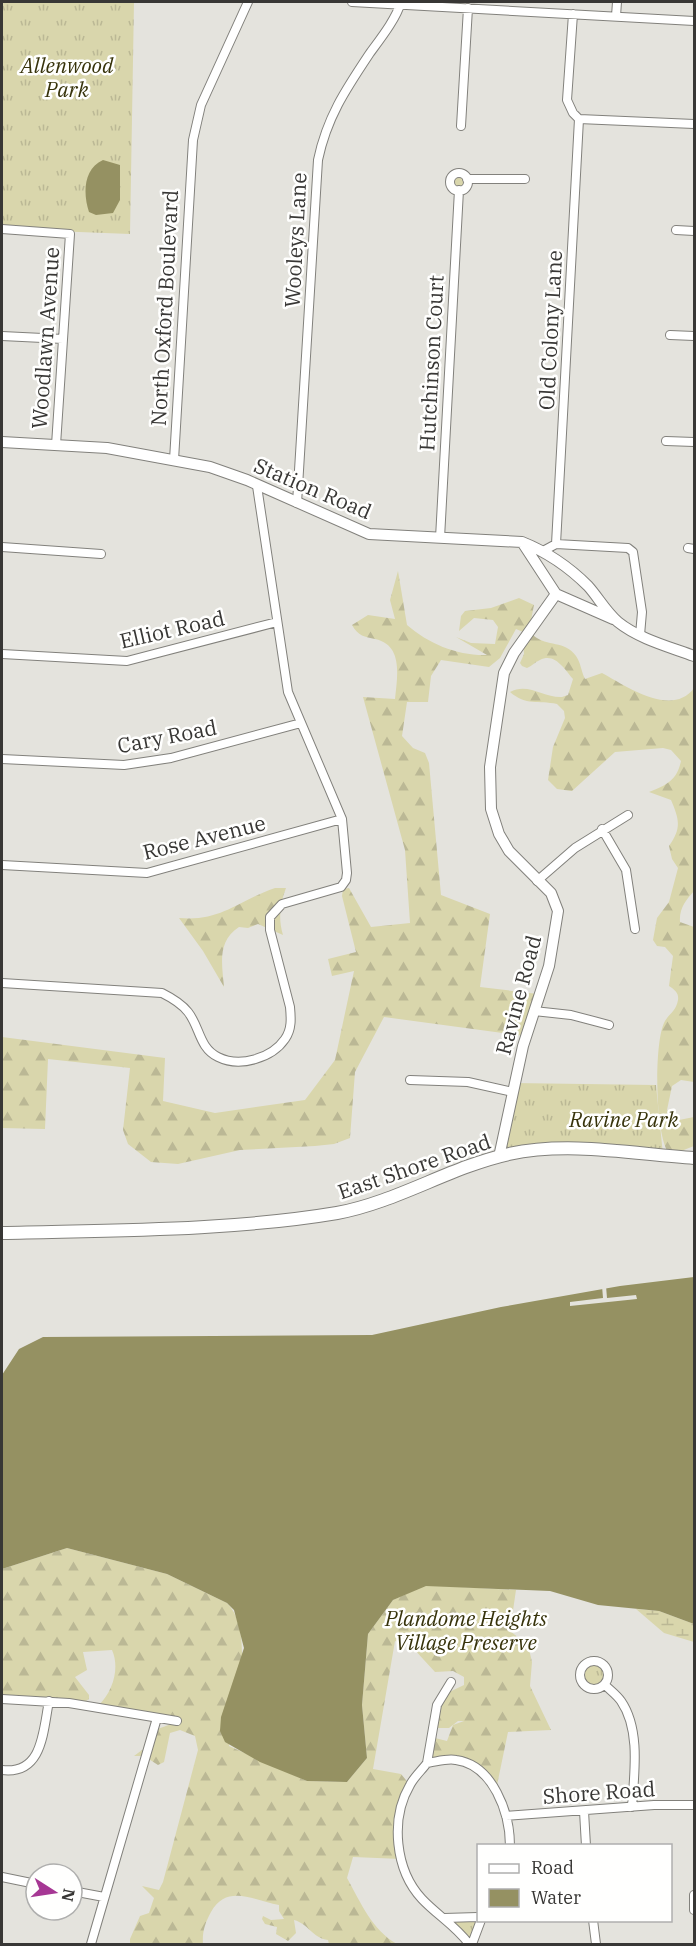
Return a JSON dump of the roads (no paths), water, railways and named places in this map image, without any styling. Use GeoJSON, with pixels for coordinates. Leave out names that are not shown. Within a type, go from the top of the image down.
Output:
{"type":"FeatureCollection","features":[{"type":"Feature","properties":{"kind":"main road","name":"East Shore Road"},"geometry":{"type":"LineString","coordinates":[[2,1233],[140,1229],[298,1218],[340,1212],[384,1200],[499,1157],[521,1152],[578,1149],[694,1158]]}},
{"type":"Feature","properties":{"kind":"street","name":"North Oxford Boulevard"},"geometry":{"type":"LineString","coordinates":[[174,460],[191,158],[201,105],[248,2]]}},
{"type":"Feature","properties":{"kind":"street"},"geometry":{"type":"LineString","coordinates":[[352,2],[694,21]]}},
{"type":"Feature","properties":{"kind":"street"},"geometry":{"type":"LineString","coordinates":[[616,16],[617,2]]}},
{"type":"Feature","properties":{"kind":"street","name":"Wooleys Lane"},"geometry":{"type":"LineString","coordinates":[[297,503],[318,160],[324,130],[401,3]]}},
{"type":"Feature","properties":{"kind":"street"},"geometry":{"type":"LineString","coordinates":[[461,126],[468,8]]}},
{"type":"Feature","properties":{"kind":"street"},"geometry":{"type":"LineString","coordinates":[[573,14],[567,100],[573,113],[579,119],[694,124]]}},
{"type":"Feature","properties":{"kind":"street","name":"Old Colony Lane"},"geometry":{"type":"LineString","coordinates":[[555,544],[579,119]]}},
{"type":"Feature","properties":{"kind":"street","name":"Hutchinson Court"},"geometry":{"type":"LineString","coordinates":[[440,538],[459,190],[452,186],[452,178],[459,173],[467,179]]}},
{"type":"Feature","properties":{"kind":"street"},"geometry":{"type":"LineString","coordinates":[[459,190],[466,188],[467,179],[525,179]]}},
{"type":"Feature","properties":{"kind":"street","name":"Woodlawn Avenue"},"geometry":{"type":"LineString","coordinates":[[2,230],[70,234],[56,445]]}},
{"type":"Feature","properties":{"kind":"street"},"geometry":{"type":"LineString","coordinates":[[676,230],[694,231]]}},
{"type":"Feature","properties":{"kind":"street"},"geometry":{"type":"LineString","coordinates":[[670,335],[694,336]]}},
{"type":"Feature","properties":{"kind":"street"},"geometry":{"type":"LineString","coordinates":[[2,336],[63,339]]}},
{"type":"Feature","properties":{"kind":"street","name":"Station Road"},"geometry":{"type":"LineString","coordinates":[[2,441],[107,448],[210,467],[369,534],[522,542],[543,550],[588,586],[618,622]]}},
{"type":"Feature","properties":{"kind":"street"},"geometry":{"type":"LineString","coordinates":[[666,441],[694,442]]}},
{"type":"Feature","properties":{"kind":"street"},"geometry":{"type":"LineString","coordinates":[[2,983],[162,993],[188,1011],[206,1048],[218,1057],[243,1062],[271,1052],[285,1039],[289,1030],[290,1007],[273,943],[270,917],[282,904],[341,887],[345,883],[347,873],[342,819],[288,692],[257,486]]}},
{"type":"Feature","properties":{"kind":"street"},"geometry":{"type":"LineString","coordinates":[[522,542],[556,594]]}},
{"type":"Feature","properties":{"kind":"street"},"geometry":{"type":"LineString","coordinates":[[543,550],[555,544],[628,548],[633,552],[642,612],[640,635]]}},
{"type":"Feature","properties":{"kind":"street"},"geometry":{"type":"LineString","coordinates":[[2,548],[101,554]]}},
{"type":"Feature","properties":{"kind":"street","name":"Station Road"},"geometry":{"type":"LineString","coordinates":[[556,594],[578,602],[640,635],[694,656]]}},
{"type":"Feature","properties":{"kind":"street","name":"Ravine Road"},"geometry":{"type":"LineString","coordinates":[[499,1157],[534,1011],[549,966],[558,911],[551,893],[509,851],[499,834],[491,809],[490,767],[504,673],[514,652],[556,594]]}},
{"type":"Feature","properties":{"kind":"street","name":"Elliot Road"},"geometry":{"type":"LineString","coordinates":[[2,654],[127,661],[277,622]]}},
{"type":"Feature","properties":{"kind":"street","name":"Cary Road"},"geometry":{"type":"LineString","coordinates":[[2,759],[124,765],[171,758],[301,723]]}},
{"type":"Feature","properties":{"kind":"street"},"geometry":{"type":"LineString","coordinates":[[537,881],[602,829],[628,815]]}},
{"type":"Feature","properties":{"kind":"street","name":"Rose Avenue"},"geometry":{"type":"LineString","coordinates":[[2,865],[147,873],[342,819]]}},
{"type":"Feature","properties":{"kind":"street"},"geometry":{"type":"LineString","coordinates":[[602,829],[626,870],[635,929]]}},
{"type":"Feature","properties":{"kind":"street"},"geometry":{"type":"LineString","coordinates":[[534,1011],[571,1015],[609,1025]]}},
{"type":"Feature","properties":{"kind":"street"},"geometry":{"type":"LineString","coordinates":[[410,1080],[459,1081],[513,1092]]}},
{"type":"Feature","properties":{"kind":"street"},"geometry":{"type":"LineString","coordinates":[[452,1682],[437,1705],[427,1763],[410,1785],[404,1801],[398,1826],[398,1843],[401,1859],[410,1881],[421,1898],[470,1944],[479,1922]]}},
{"type":"Feature","properties":{"kind":"street"},"geometry":{"type":"LineString","coordinates":[[605,1685],[621,1701],[632,1733],[635,1760],[632,1807]]}},
{"type":"Feature","properties":{"kind":"street"},"geometry":{"type":"LineString","coordinates":[[2,1699],[49,1701],[177,1721]]}},
{"type":"Feature","properties":{"kind":"street"},"geometry":{"type":"LineString","coordinates":[[2,1770],[14,1771],[27,1766],[34,1760],[40,1749],[49,1701]]}},
{"type":"Feature","properties":{"kind":"street"},"geometry":{"type":"LineString","coordinates":[[92,1944],[157,1718]]}},
{"type":"Feature","properties":{"kind":"street"},"geometry":{"type":"LineString","coordinates":[[427,1763],[454,1759],[475,1767],[496,1790],[506,1816],[510,1844]]}},
{"type":"Feature","properties":{"kind":"street","name":"Shore Road"},"geometry":{"type":"LineString","coordinates":[[506,1816],[694,1805]]}},
{"type":"Feature","properties":{"kind":"street"},"geometry":{"type":"LineString","coordinates":[[584,1811],[586,1844]]}},
{"type":"Feature","properties":{"kind":"street"},"geometry":{"type":"LineString","coordinates":[[2,1877],[24,1882]]}},
{"type":"Feature","properties":{"kind":"street"},"geometry":{"type":"LineString","coordinates":[[84,1893],[104,1897]]}},
{"type":"Feature","properties":{"kind":"street"},"geometry":{"type":"LineString","coordinates":[[694,1895],[694,1910]]}},
{"type":"Feature","properties":{"kind":"street"},"geometry":{"type":"LineString","coordinates":[[444,1918],[477,1919]]}},
{"type":"Feature","properties":{"kind":"street"},"geometry":{"type":"LineString","coordinates":[[593,1922],[596,1944]]}},
{"type":"Feature","properties":{"kind":"water"},"geometry":{"type":"Polygon","coordinates":[[[103,160],[120,165],[120,200],[113,213],[96,215],[89,212],[86,183],[92,169],[103,160]]]}},
{"type":"Feature","properties":{"kind":"water"},"geometry":{"type":"Polygon","coordinates":[[[694,1277],[694,1624],[659,1611],[598,1605],[550,1591],[426,1586],[393,1600],[368,1634],[362,1705],[367,1758],[347,1782],[307,1781],[260,1762],[225,1742],[220,1731],[221,1717],[244,1648],[234,1610],[227,1603],[167,1574],[67,1548],[2,1569],[2,1375],[19,1349],[43,1337],[372,1335],[501,1307],[620,1286],[694,1277]]]}},
{"type":"Feature","properties":{"kind":"park label","name":"Allenwood Park"},"geometry":{"type":"Point","coordinates":[67,77]}},
{"type":"Feature","properties":{"kind":"park label","name":"Ravine Park"},"geometry":{"type":"Point","coordinates":[624,1119]}},
{"type":"Feature","properties":{"kind":"park label","name":"Plandome Heights Village Preserve"},"geometry":{"type":"Point","coordinates":[466,1630]}}]}
